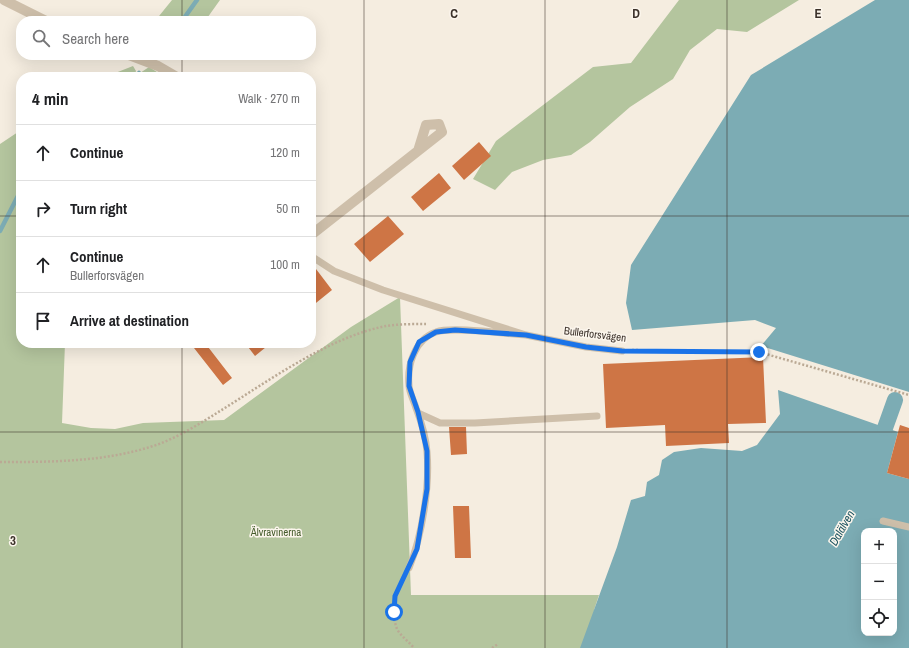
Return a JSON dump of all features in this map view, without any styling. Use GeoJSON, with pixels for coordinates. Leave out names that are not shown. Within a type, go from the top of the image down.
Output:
{"type":"FeatureCollection","features":[{"type":"Feature","properties":{"kind":"street"},"geometry":{"type":"LineString","coordinates":[[4,0],[36,16]]}},
{"type":"Feature","properties":{"kind":"street"},"geometry":{"type":"LineString","coordinates":[[142,60],[168,72]]}},
{"type":"Feature","properties":{"kind":"street"},"geometry":{"type":"LineString","coordinates":[[316,231],[418,151]]}},
{"type":"Feature","properties":{"kind":"lane","name":"Bullerforsvägen"},"geometry":{"type":"LineString","coordinates":[[316,259],[334,271],[383,290],[526,335],[586,347],[622,351]]}},
{"type":"Feature","properties":{"kind":"lane"},"geometry":{"type":"LineString","coordinates":[[409,568],[417,549],[427,489],[427,451],[418,412],[409,386],[410,362],[419,342],[436,332],[455,330],[526,335]]}},
{"type":"Feature","properties":{"kind":"lane"},"geometry":{"type":"LineString","coordinates":[[418,412],[440,422],[468,423],[597,416]]}},
{"type":"Feature","properties":{"kind":"lane"},"geometry":{"type":"LineString","coordinates":[[883,521],[909,527]]}},
{"type":"Feature","properties":{"kind":"path"},"geometry":{"type":"LineString","coordinates":[[0,462],[88,459],[124,454],[160,444],[202,422],[321,351],[354,334],[388,326],[425,324],[432,326]]}},
{"type":"Feature","properties":{"kind":"path","name":"Bullerforsvägen"},"geometry":{"type":"LineString","coordinates":[[622,351],[759,352],[909,395]]}},
{"type":"Feature","properties":{"kind":"path"},"geometry":{"type":"LineString","coordinates":[[409,568],[395,596],[394,612],[398,630],[414,648]]}},
{"type":"Feature","properties":{"kind":"path"},"geometry":{"type":"LineString","coordinates":[[492,648],[498,644]]}},
{"type":"Feature","properties":{"kind":"green space"},"geometry":{"type":"Polygon","coordinates":[[[172,0],[220,0],[209,16],[159,16],[172,0]]]}},
{"type":"Feature","properties":{"kind":"green space"},"geometry":{"type":"Polygon","coordinates":[[[679,0],[799,0],[747,32],[717,29],[690,50],[673,79],[630,107],[590,142],[571,155],[543,160],[512,172],[495,190],[473,179],[496,141],[593,67],[631,63],[679,0]]]}},
{"type":"Feature","properties":{"kind":"green space"},"geometry":{"type":"Polygon","coordinates":[[[133,66],[136,71],[136,72],[118,72],[133,66]]]}},
{"type":"Feature","properties":{"kind":"green space"},"geometry":{"type":"Polygon","coordinates":[[[149,67],[157,72],[142,72],[149,67]]]}},
{"type":"Feature","properties":{"kind":"green space","name":"Älvravinerna"},"geometry":{"type":"Polygon","coordinates":[[[16,133],[16,348],[65,348],[62,423],[91,428],[115,429],[143,423],[224,420],[351,327],[400,297],[411,595],[599,595],[594,610],[592,648],[0,648],[0,144],[16,133]]]}},
{"type":"Feature","properties":{"kind":"water"},"geometry":{"type":"Polygon","coordinates":[[[875,0],[909,0],[909,392],[761,346],[776,328],[755,320],[632,330],[626,303],[631,265],[751,75],[875,0]]]}},
{"type":"Feature","properties":{"kind":"water"},"geometry":{"type":"Polygon","coordinates":[[[778,390],[898,432],[887,473],[909,479],[909,648],[580,648],[617,547],[631,500],[645,496],[647,482],[659,475],[662,460],[674,452],[701,448],[742,451],[757,445],[780,414],[778,390]]]}},
{"type":"Feature","properties":{"kind":"building"},"geometry":{"type":"Polygon","coordinates":[[[479,142],[491,156],[464,180],[452,166],[479,142]]]}},
{"type":"Feature","properties":{"kind":"building"},"geometry":{"type":"Polygon","coordinates":[[[439,173],[451,188],[423,211],[411,197],[439,173]]]}},
{"type":"Feature","properties":{"kind":"building"},"geometry":{"type":"Polygon","coordinates":[[[388,216],[404,234],[370,262],[354,244],[388,216]]]}},
{"type":"Feature","properties":{"kind":"building"},"geometry":{"type":"Polygon","coordinates":[[[316,269],[332,290],[316,303],[316,269]]]}},
{"type":"Feature","properties":{"kind":"building"},"geometry":{"type":"Polygon","coordinates":[[[194,348],[209,348],[232,378],[223,385],[194,348]]]}},
{"type":"Feature","properties":{"kind":"building"},"geometry":{"type":"Polygon","coordinates":[[[249,348],[265,348],[255,356],[249,348]]]}},
{"type":"Feature","properties":{"kind":"building"},"geometry":{"type":"Polygon","coordinates":[[[763,357],[766,423],[728,424],[729,443],[666,446],[665,425],[606,428],[603,364],[763,357]]]}},
{"type":"Feature","properties":{"kind":"building"},"geometry":{"type":"Polygon","coordinates":[[[900,425],[909,428],[909,479],[887,473],[900,425]]]}},
{"type":"Feature","properties":{"kind":"building"},"geometry":{"type":"Polygon","coordinates":[[[449,427],[466,427],[467,454],[451,455],[449,427]]]}},
{"type":"Feature","properties":{"kind":"building"},"geometry":{"type":"Polygon","coordinates":[[[453,506],[469,506],[471,558],[455,558],[453,506]]]}},
{"type":"Feature","properties":{"kind":"waterway"},"geometry":{"type":"LineString","coordinates":[[186,16],[197,0]]}},
{"type":"Feature","properties":{"kind":"waterway"},"geometry":{"type":"LineString","coordinates":[[0,231],[16,200]]}},
{"type":"Feature","properties":{"kind":"waterway","name":"Dalälven"},"geometry":{"type":"LineString","coordinates":[[885,428],[895,400]]}},
{"type":"Feature","properties":{"kind":"route"},"geometry":{"type":"LineString","coordinates":[[394,612],[395,596],[417,549],[427,489],[427,451],[418,412],[409,386],[410,362],[419,342],[436,332],[455,330],[526,335],[586,347],[622,351],[759,352]]}}]}
